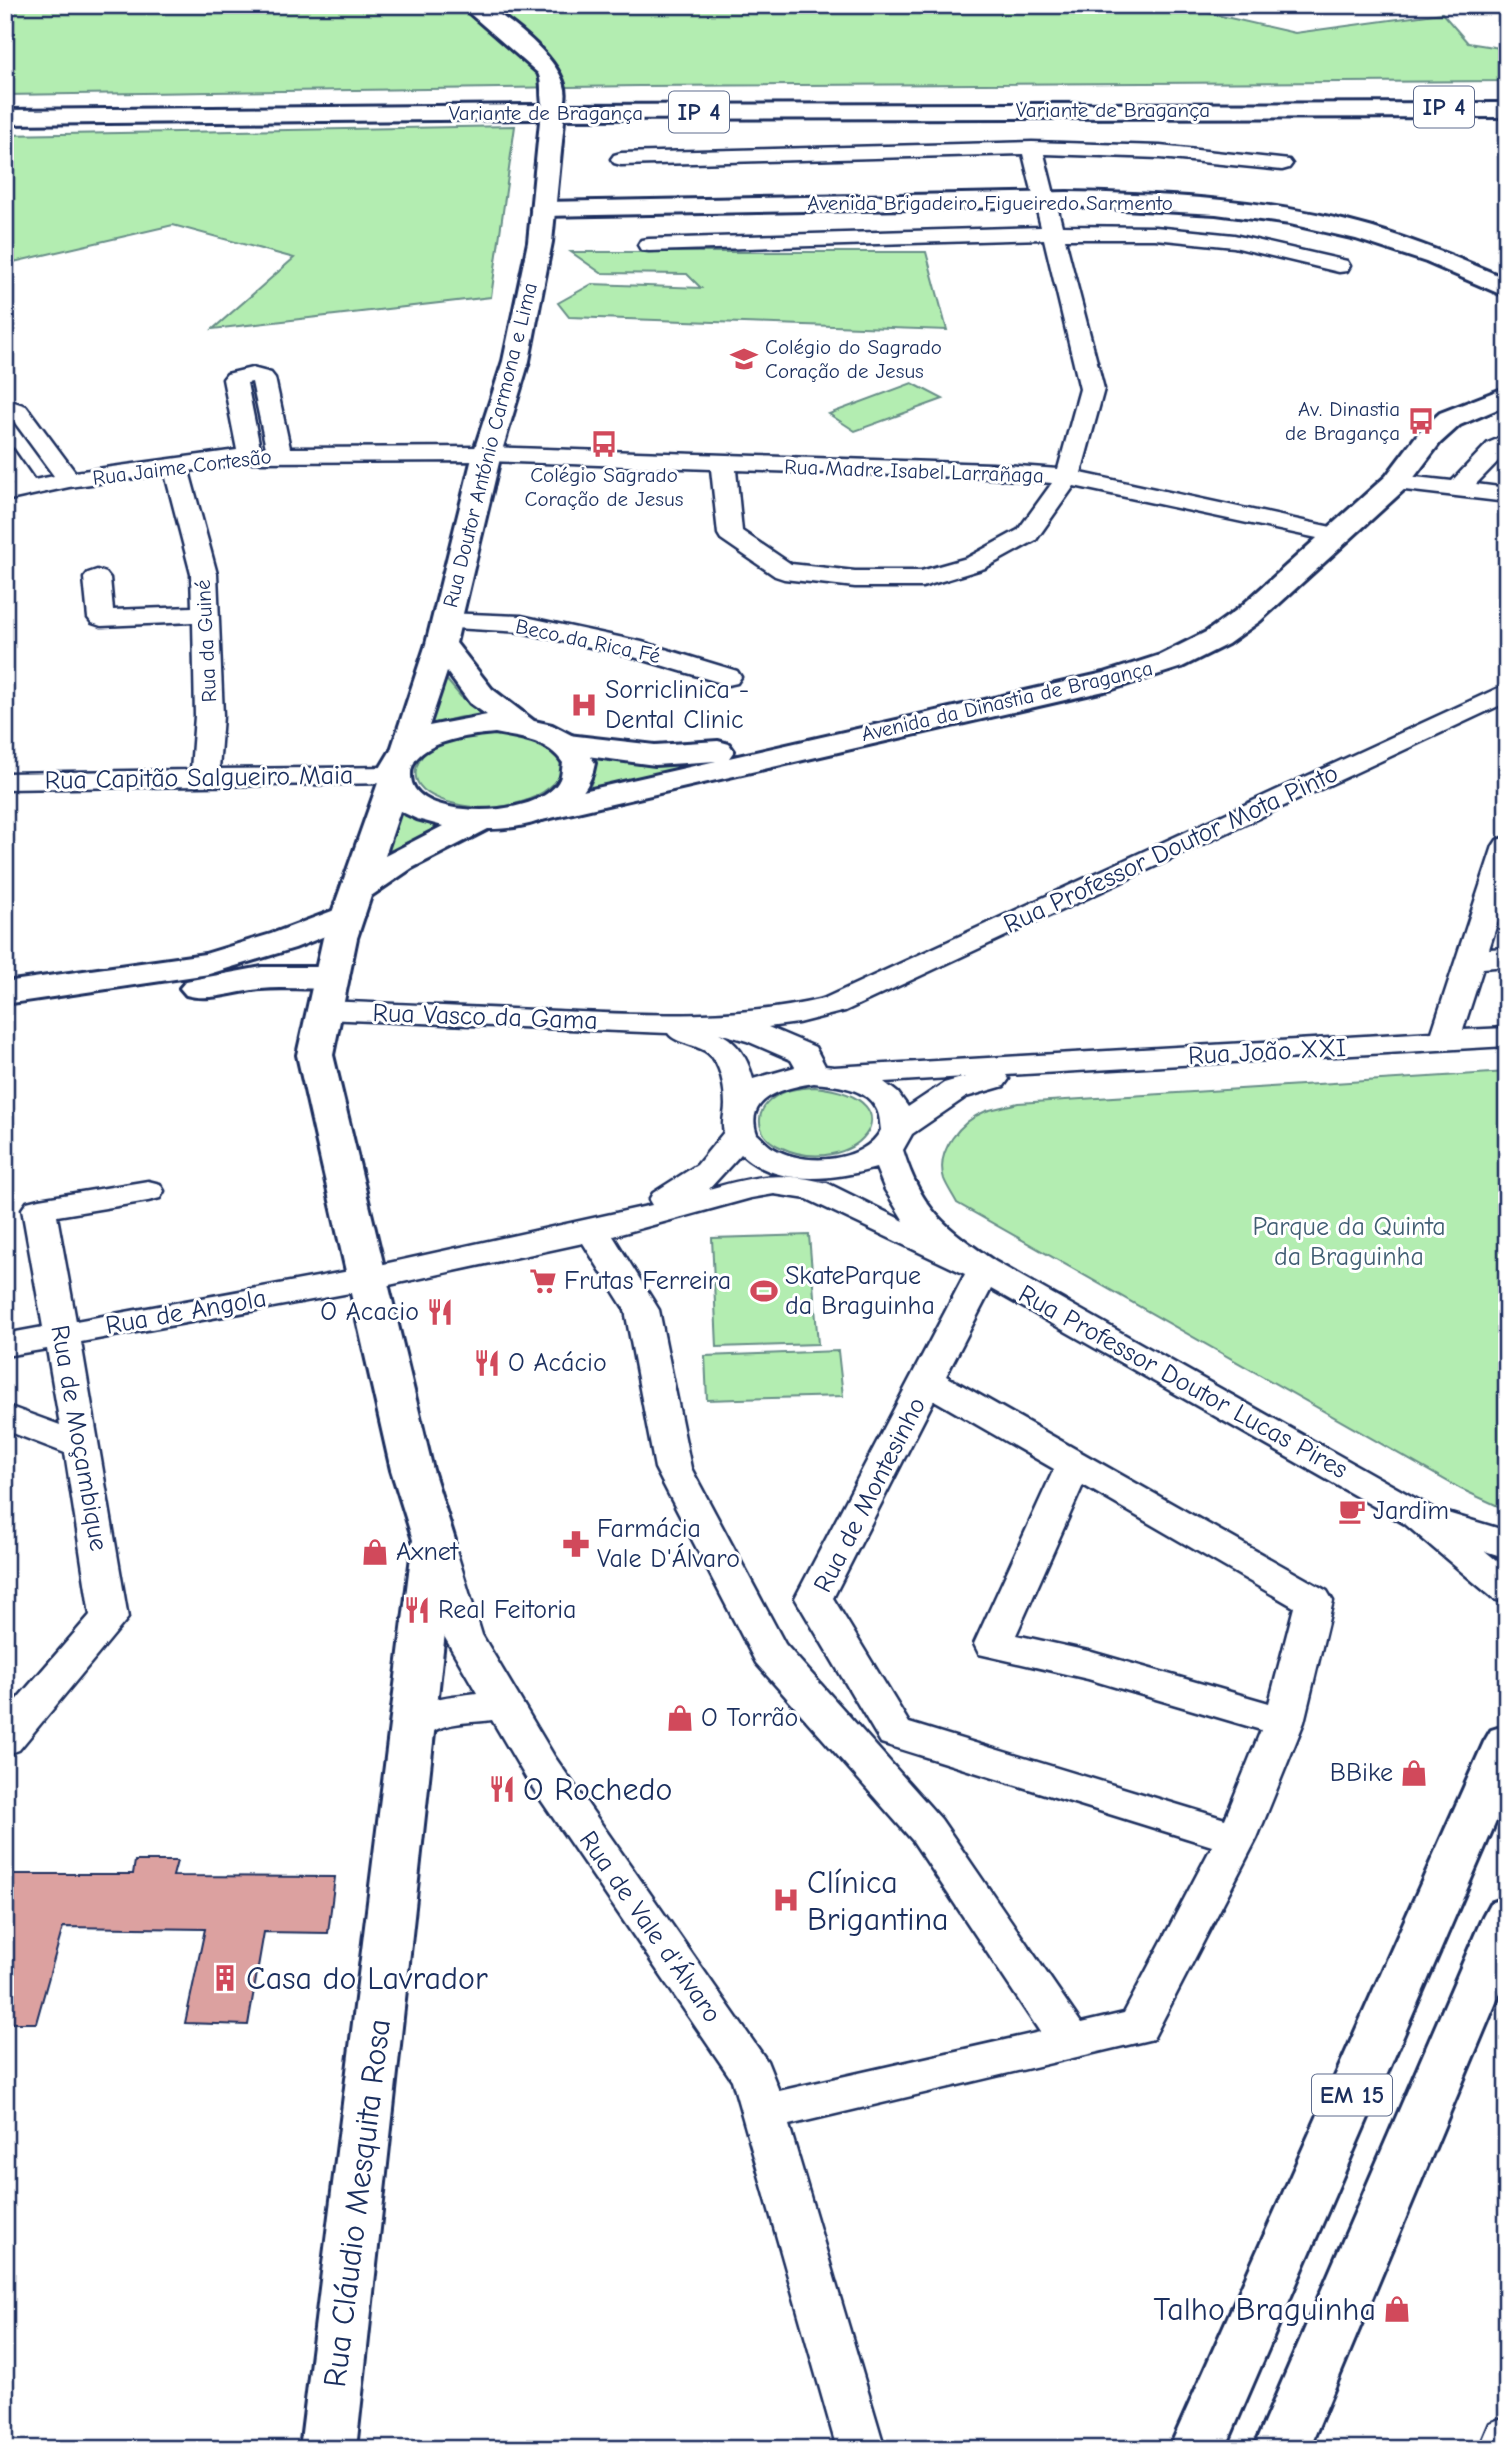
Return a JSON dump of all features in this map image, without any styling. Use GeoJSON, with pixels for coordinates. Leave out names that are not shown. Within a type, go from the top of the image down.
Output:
{"type":"FeatureCollection","features":[{"type":"Feature","properties":{"kind":"main road","name":"Rua Doutor António Carmona e Lima"},"geometry":{"type":"LineString","coordinates":[[352,903],[443,633],[486,454],[516,362],[540,242],[555,93],[551,74],[514,39],[471,5]]}},
{"type":"Feature","properties":{"kind":"main road","name":"Variante de Bragança"},"geometry":{"type":"LineString","coordinates":[[5,117],[1507,108]]}},
{"type":"Feature","properties":{"kind":"main road","name":"Avenida Brigadeiro Figueiredo Sarmento"},"geometry":{"type":"LineString","coordinates":[[543,203],[1157,190],[1289,205],[1413,231],[1463,247],[1507,267]]}},
{"type":"Feature","properties":{"kind":"main road","name":"Avenida Brigadeiro Figueiredo Sarmento"},"geometry":{"type":"LineString","coordinates":[[1044,192],[1157,200],[1306,218],[1369,233],[1434,255],[1507,289]]}},
{"type":"Feature","properties":{"kind":"main road","name":"Avenida da Dinastia de Bragança"},"geometry":{"type":"LineString","coordinates":[[828,743],[1113,680],[1171,661],[1217,638],[1249,615],[1396,482],[1430,437],[1450,419],[1507,395]]}},
{"type":"Feature","properties":{"kind":"main road","name":"Rua Doutor António Carmona e Lima"},"geometry":{"type":"LineString","coordinates":[[443,633],[481,696],[521,726]]}},
{"type":"Feature","properties":{"kind":"main road"},"geometry":{"type":"LineString","coordinates":[[542,810],[562,799],[575,786],[580,772],[578,758],[568,745],[548,733],[521,726],[469,725],[424,738],[398,768],[402,796],[421,809],[447,818],[500,820],[828,743]]}},
{"type":"Feature","properties":{"kind":"main road"},"geometry":{"type":"LineString","coordinates":[[568,745],[655,755],[828,743]]}},
{"type":"Feature","properties":{"kind":"main road"},"geometry":{"type":"LineString","coordinates":[[5,992],[209,964],[283,941],[352,903],[400,861],[478,821]]}},
{"type":"Feature","properties":{"kind":"main road","name":"Rua de Vale d'Álvaro"},"geometry":{"type":"LineString","coordinates":[[352,903],[315,1055],[412,1470],[433,1539]]}},
{"type":"Feature","properties":{"kind":"main road"},"geometry":{"type":"LineString","coordinates":[[5,1017],[262,978],[328,994]]}},
{"type":"Feature","properties":{"kind":"main road","name":"Rua Cláudio Mesquita Rosa"},"geometry":{"type":"LineString","coordinates":[[328,2449],[433,1539]]}},
{"type":"Feature","properties":{"kind":"main road","name":"EM 15"},"geometry":{"type":"LineString","coordinates":[[1197,2449],[1507,1742]]}},
{"type":"Feature","properties":{"kind":"main road","name":"EM 15"},"geometry":{"type":"LineString","coordinates":[[1281,2449],[1507,1916]]}},
{"type":"Feature","properties":{"kind":"street"},"geometry":{"type":"LineString","coordinates":[[723,464],[730,534],[784,570],[855,579],[922,579],[976,563],[1027,535],[1068,477],[1093,389],[1032,148]]}},
{"type":"Feature","properties":{"kind":"street"},"geometry":{"type":"LineString","coordinates":[[621,159],[1032,148],[1160,152],[1282,164]]}},
{"type":"Feature","properties":{"kind":"street"},"geometry":{"type":"LineString","coordinates":[[649,246],[1054,233],[1155,233],[1234,241],[1339,266]]}},
{"type":"Feature","properties":{"kind":"street"},"geometry":{"type":"LineString","coordinates":[[250,455],[235,379],[252,375],[263,378],[280,455]]}},
{"type":"Feature","properties":{"kind":"street"},"geometry":{"type":"LineString","coordinates":[[5,406],[18,411],[69,480]]}},
{"type":"Feature","properties":{"kind":"street"},"geometry":{"type":"LineString","coordinates":[[1458,489],[1496,448],[1507,442]]}},
{"type":"Feature","properties":{"kind":"street","name":"Rua Jaime Cortesão"},"geometry":{"type":"LineString","coordinates":[[16,492],[69,480],[250,455],[486,454]]}},
{"type":"Feature","properties":{"kind":"street","name":"Rua Madre Isabel Larrañaga"},"geometry":{"type":"LineString","coordinates":[[486,454],[992,471],[1068,477],[1336,535]]}},
{"type":"Feature","properties":{"kind":"street"},"geometry":{"type":"LineString","coordinates":[[5,455],[16,492]]}},
{"type":"Feature","properties":{"kind":"street","name":"Rua da Guiné"},"geometry":{"type":"LineString","coordinates":[[175,466],[204,574],[209,716],[204,778]]}},
{"type":"Feature","properties":{"kind":"street"},"geometry":{"type":"LineString","coordinates":[[1396,482],[1507,495]]}},
{"type":"Feature","properties":{"kind":"street"},"geometry":{"type":"LineString","coordinates":[[97,578],[101,618],[205,614]]}},
{"type":"Feature","properties":{"kind":"street","name":"Beco da Rica Fé"},"geometry":{"type":"LineString","coordinates":[[443,633],[521,624],[634,648],[727,677]]}},
{"type":"Feature","properties":{"kind":"street","name":"Rua Professor Doutor Mota Pinto"},"geometry":{"type":"LineString","coordinates":[[722,1024],[799,1014],[834,1005],[1507,692]]}},
{"type":"Feature","properties":{"kind":"street","name":"Rua Capitão Salgueiro Maia"},"geometry":{"type":"LineString","coordinates":[[5,781],[204,778],[398,768]]}},
{"type":"Feature","properties":{"kind":"street"},"geometry":{"type":"LineString","coordinates":[[1444,1042],[1507,846]]}},
{"type":"Feature","properties":{"kind":"street"},"geometry":{"type":"LineString","coordinates":[[1470,960],[1507,957]]}},
{"type":"Feature","properties":{"kind":"street","name":"Rua Vasco da Gama"},"geometry":{"type":"LineString","coordinates":[[328,994],[646,1024],[722,1024],[758,1034],[819,1068]]}},
{"type":"Feature","properties":{"kind":"street","name":"Rua Professor Doutor Mota Pinto"},"geometry":{"type":"LineString","coordinates":[[819,1068],[803,1039],[807,1027],[834,1005]]}},
{"type":"Feature","properties":{"kind":"street","name":"Rua Professor Doutor Mota Pinto"},"geometry":{"type":"LineString","coordinates":[[736,1066],[758,1034],[799,1014]]}},
{"type":"Feature","properties":{"kind":"street","name":"Rua Vasco da Gama"},"geometry":{"type":"LineString","coordinates":[[646,1024],[713,1041],[728,1051],[736,1066]]}},
{"type":"Feature","properties":{"kind":"street","name":"Rua João XXI"},"geometry":{"type":"LineString","coordinates":[[819,1068],[1027,1066],[1507,1037]]}},
{"type":"Feature","properties":{"kind":"street"},"geometry":{"type":"LineString","coordinates":[[736,1066],[740,1120],[748,1145],[762,1156],[780,1164],[814,1170],[849,1167],[870,1159],[892,1138],[897,1115],[883,1096],[859,1081],[819,1068],[768,1084],[751,1094],[740,1120]]}},
{"type":"Feature","properties":{"kind":"street","name":"Rua João XXI"},"geometry":{"type":"LineString","coordinates":[[892,1138],[955,1090],[1001,1077],[1027,1066]]}},
{"type":"Feature","properties":{"kind":"street","name":"Rua Professor Doutor Lucas Pires"},"geometry":{"type":"LineString","coordinates":[[603,1228],[685,1191],[717,1166],[740,1120]]}},
{"type":"Feature","properties":{"kind":"street","name":"Rua Professor Doutor Lucas Pires"},"geometry":{"type":"LineString","coordinates":[[892,1138],[895,1181],[913,1214],[935,1236],[984,1270],[1418,1515],[1507,1590]]}},
{"type":"Feature","properties":{"kind":"street","name":"Rua Professor Doutor Lucas Pires"},"geometry":{"type":"LineString","coordinates":[[780,1164],[815,1190],[926,1245],[984,1270]]}},
{"type":"Feature","properties":{"kind":"street","name":"Rua Professor Doutor Lucas Pires"},"geometry":{"type":"LineString","coordinates":[[366,1279],[603,1228],[749,1188],[774,1184],[815,1190]]}},
{"type":"Feature","properties":{"kind":"street","name":"Rua de Moçambique"},"geometry":{"type":"LineString","coordinates":[[12,1721],[109,1618],[82,1446],[39,1209],[148,1191]]}},
{"type":"Feature","properties":{"kind":"street"},"geometry":{"type":"LineString","coordinates":[[603,1228],[642,1310],[673,1468],[770,1653],[927,1830],[1070,2041]]}},
{"type":"Feature","properties":{"kind":"street","name":"Rua de Montesinho"},"geometry":{"type":"LineString","coordinates":[[984,1270],[814,1598],[895,1733],[1237,1838]]}},
{"type":"Feature","properties":{"kind":"street","name":"Rua de Angola"},"geometry":{"type":"LineString","coordinates":[[5,1345],[366,1279]]}},
{"type":"Feature","properties":{"kind":"street"},"geometry":{"type":"LineString","coordinates":[[763,2113],[1138,2027],[1237,1838],[1284,1722],[1314,1601],[928,1381]]}},
{"type":"Feature","properties":{"kind":"street"},"geometry":{"type":"LineString","coordinates":[[5,1417],[82,1446]]}},
{"type":"Feature","properties":{"kind":"street"},"geometry":{"type":"LineString","coordinates":[[1074,1464],[993,1644],[1088,1665],[1284,1722]]}},
{"type":"Feature","properties":{"kind":"street","name":"Rua Professor Doutor Lucas Pires"},"geometry":{"type":"LineString","coordinates":[[1418,1515],[1507,1545]]}},
{"type":"Feature","properties":{"kind":"street","name":"Rua de Vale d'Álvaro"},"geometry":{"type":"LineString","coordinates":[[433,1539],[463,1636],[540,1767],[752,2074],[861,2449]]}},
{"type":"Feature","properties":{"kind":"street"},"geometry":{"type":"LineString","coordinates":[[412,1728],[435,1713],[503,1704]]}},
{"type":"Feature","properties":{"kind":"street"},"geometry":{"type":"LineString","coordinates":[[1503,2449],[1507,2438]]}},
{"type":"Feature","properties":{"kind":"green space"},"geometry":{"type":"Polygon","coordinates":[[[5,5],[1173,5],[1295,33],[1442,13],[1468,43],[1507,49],[1507,81],[639,86],[5,95],[5,5]]]}},
{"type":"Feature","properties":{"kind":"green space"},"geometry":{"type":"Polygon","coordinates":[[[515,126],[491,297],[213,329],[294,258],[173,225],[5,264],[5,135],[515,126]]]}},
{"type":"Feature","properties":{"kind":"green space"},"geometry":{"type":"Polygon","coordinates":[[[571,252],[926,252],[947,330],[569,317],[558,303],[592,284],[701,288],[687,274],[601,273],[571,252]]]}},
{"type":"Feature","properties":{"kind":"green space"},"geometry":{"type":"Polygon","coordinates":[[[912,383],[943,399],[855,431],[829,414],[912,383]]]}},
{"type":"Feature","properties":{"kind":"green space"},"geometry":{"type":"Polygon","coordinates":[[[441,673],[461,697],[493,717],[461,717],[428,725],[441,673]]]}},
{"type":"Feature","properties":{"kind":"green space"},"geometry":{"type":"Polygon","coordinates":[[[500,732],[540,744],[551,752],[559,760],[561,770],[557,780],[531,798],[492,808],[454,804],[428,793],[420,785],[416,775],[418,763],[432,747],[458,736],[500,732]]]}},
{"type":"Feature","properties":{"kind":"green space"},"geometry":{"type":"Polygon","coordinates":[[[594,755],[651,765],[692,765],[589,789],[595,773],[594,755]]]}},
{"type":"Feature","properties":{"kind":"green space"},"geometry":{"type":"Polygon","coordinates":[[[402,806],[450,824],[406,843],[387,855],[402,806]]]}},
{"type":"Feature","properties":{"kind":"green space","name":"Parque da Quinta da Braguinha"},"geometry":{"type":"Polygon","coordinates":[[[1507,1072],[1507,1506],[1500,1507],[1461,1489],[957,1203],[944,1179],[942,1168],[943,1158],[952,1138],[968,1122],[986,1111],[1018,1103],[1507,1072]]]}},
{"type":"Feature","properties":{"kind":"green space"},"geometry":{"type":"Polygon","coordinates":[[[815,1087],[848,1094],[866,1106],[871,1120],[866,1135],[852,1147],[832,1154],[807,1155],[780,1147],[765,1136],[761,1129],[761,1114],[770,1101],[782,1093],[815,1087]]]}},
{"type":"Feature","properties":{"kind":"green space","name":"SkateParque da Braguinha"},"geometry":{"type":"Polygon","coordinates":[[[809,1235],[818,1344],[717,1347],[712,1238],[809,1235]]]}},
{"type":"Feature","properties":{"kind":"green space"},"geometry":{"type":"Polygon","coordinates":[[[838,1351],[843,1396],[707,1400],[705,1356],[838,1351]]]}},
{"type":"Feature","properties":{"kind":"building","name":"Casa do Lavrador"},"geometry":{"type":"Polygon","coordinates":[[[135,1861],[177,1861],[173,1876],[335,1877],[328,1933],[264,1932],[248,2025],[185,2023],[205,1929],[63,1927],[36,2023],[5,2023],[5,1874],[133,1874],[135,1861]]]}},
{"type":"Feature","properties":{"kind":"place","name":"Colégio do Sagrado Coração de Jesus"},"geometry":{"type":"Point","coordinates":[744,359]}},
{"type":"Feature","properties":{"kind":"place","name":"Av. Dinastia de Bragança"},"geometry":{"type":"Point","coordinates":[1421,421]}},
{"type":"Feature","properties":{"kind":"place","name":"Colégio Sagrado Coração de Jesus"},"geometry":{"type":"Point","coordinates":[604,444]}},
{"type":"Feature","properties":{"kind":"place","name":"Sorriclinica - Dental Clinic"},"geometry":{"type":"Point","coordinates":[584,705]}},
{"type":"Feature","properties":{"kind":"place","name":"Frutas Ferreira"},"geometry":{"type":"Point","coordinates":[543,1281]}},
{"type":"Feature","properties":{"kind":"place","name":"SkateParque da Braguinha"},"geometry":{"type":"Point","coordinates":[764,1291]}},
{"type":"Feature","properties":{"kind":"place","name":"O Acacio"},"geometry":{"type":"Point","coordinates":[440,1312]}},
{"type":"Feature","properties":{"kind":"place","name":"O Acácio"},"geometry":{"type":"Point","coordinates":[487,1363]}},
{"type":"Feature","properties":{"kind":"place","name":"Jardim"},"geometry":{"type":"Point","coordinates":[1352,1511]}},
{"type":"Feature","properties":{"kind":"place","name":"Farmácia Vale D'Álvaro"},"geometry":{"type":"Point","coordinates":[576,1544]}},
{"type":"Feature","properties":{"kind":"place","name":"Axnet"},"geometry":{"type":"Point","coordinates":[375,1552]}},
{"type":"Feature","properties":{"kind":"place","name":"Real Feitoria"},"geometry":{"type":"Point","coordinates":[417,1610]}},
{"type":"Feature","properties":{"kind":"place","name":"O Torrão"},"geometry":{"type":"Point","coordinates":[680,1718]}},
{"type":"Feature","properties":{"kind":"place","name":"BBike"},"geometry":{"type":"Point","coordinates":[1414,1773]}},
{"type":"Feature","properties":{"kind":"place","name":"O Rochedo"},"geometry":{"type":"Point","coordinates":[502,1789]}},
{"type":"Feature","properties":{"kind":"place","name":"Clínica Brigantina"},"geometry":{"type":"Point","coordinates":[786,1900]}},
{"type":"Feature","properties":{"kind":"place","name":"Casa do Lavrador"},"geometry":{"type":"Point","coordinates":[225,1978]}},
{"type":"Feature","properties":{"kind":"place","name":"Talho Braguinha"},"geometry":{"type":"Point","coordinates":[1397,2309]}}]}
